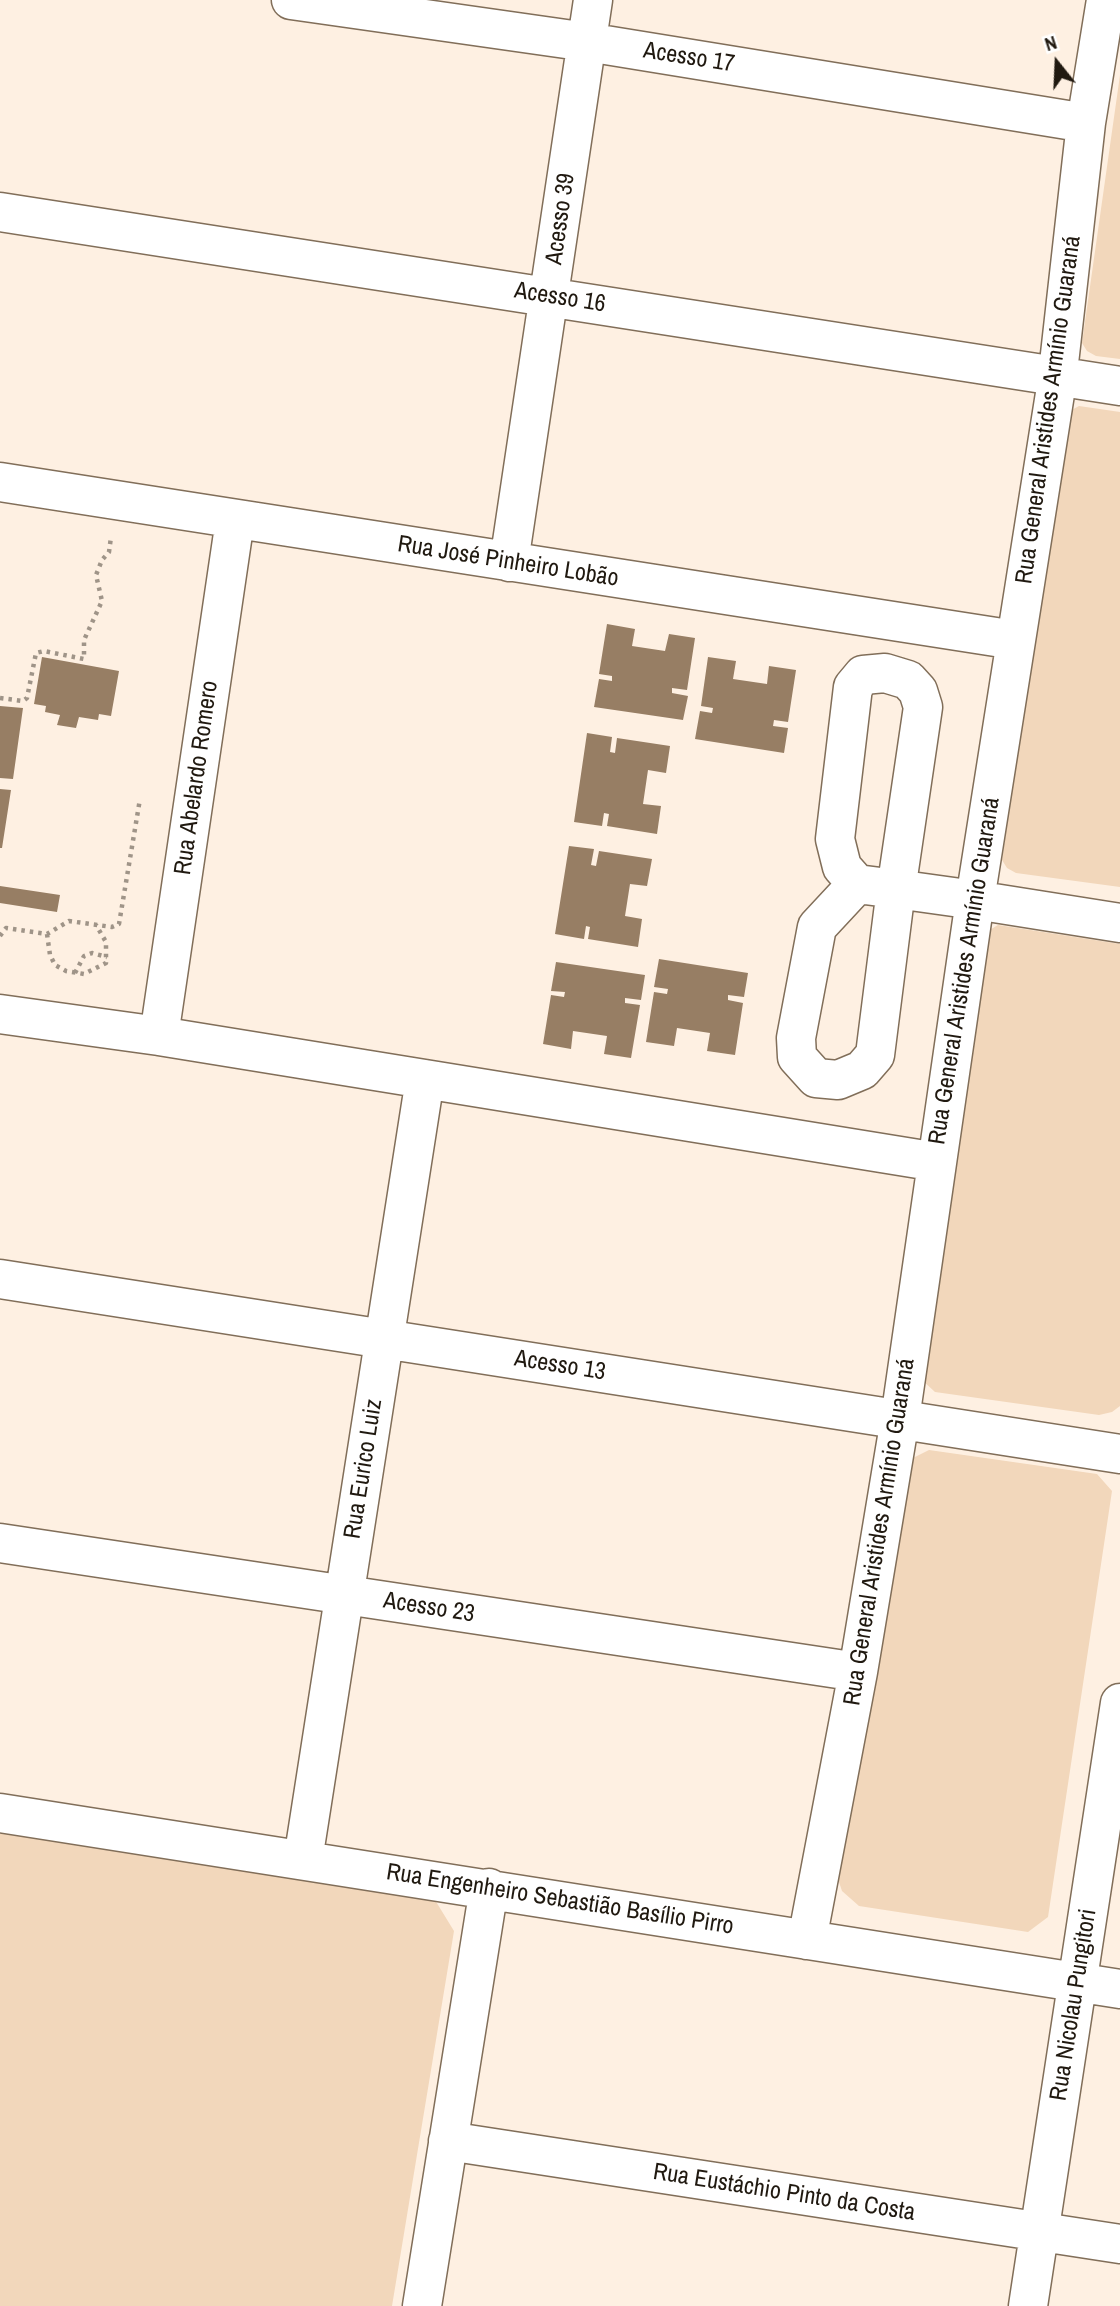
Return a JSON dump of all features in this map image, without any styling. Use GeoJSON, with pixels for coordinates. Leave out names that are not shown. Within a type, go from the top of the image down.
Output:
{"type":"FeatureCollection","features":[{"type":"Feature","properties":{"kind":"street","name":"Acesso 17"},"geometry":{"type":"LineString","coordinates":[[291,0],[587,42],[1086,123]]}},
{"type":"Feature","properties":{"kind":"street","name":"Acesso 39"},"geometry":{"type":"LineString","coordinates":[[509,562],[593,0]]}},
{"type":"Feature","properties":{"kind":"street","name":"Rua General Aristides Armínio Guaraná"},"geometry":{"type":"LineString","coordinates":[[807,1940],[858,1672],[900,1419],[975,900],[1058,376],[1086,123],[1106,0]]}},
{"type":"Feature","properties":{"kind":"street","name":"Acesso 16"},"geometry":{"type":"LineString","coordinates":[[0,212],[1120,386]]}},
{"type":"Feature","properties":{"kind":"street","name":"Rua José Pinheiro Lobão"},"geometry":{"type":"LineString","coordinates":[[0,482],[1015,640]]}},
{"type":"Feature","properties":{"kind":"street","name":"Rua Abelardo Romero"},"geometry":{"type":"LineString","coordinates":[[159,1036],[235,520]]}},
{"type":"Feature","properties":{"kind":"street"},"geometry":{"type":"LineString","coordinates":[[857,884],[817,927],[796,1038],[797,1057],[816,1078],[838,1080],[862,1070],[875,1055],[896,890],[923,707],[918,691],[908,680],[885,673],[863,675],[853,687],[835,839],[842,867],[857,884],[896,890],[975,900],[1120,923]]}},
{"type":"Feature","properties":{"kind":"street"},"geometry":{"type":"LineString","coordinates":[[0,1014],[159,1036],[937,1162]]}},
{"type":"Feature","properties":{"kind":"street","name":"Rua Eurico Luiz"},"geometry":{"type":"LineString","coordinates":[[303,1860],[425,1079]]}},
{"type":"Feature","properties":{"kind":"street","name":"Acesso 13"},"geometry":{"type":"LineString","coordinates":[[0,1279],[1120,1454]]}},
{"type":"Feature","properties":{"kind":"street","name":"Acesso 23"},"geometry":{"type":"LineString","coordinates":[[0,1543],[858,1672]]}},
{"type":"Feature","properties":{"kind":"street","name":"Rua Nicolau Pungitori"},"geometry":{"type":"LineString","coordinates":[[1028,2306],[1119,1715]]}},
{"type":"Feature","properties":{"kind":"street","name":"Rua Engenheiro Sebastião Basílio Pirro"},"geometry":{"type":"LineString","coordinates":[[0,1814],[489,1888],[1120,1989]]}},
{"type":"Feature","properties":{"kind":"street"},"geometry":{"type":"LineString","coordinates":[[422,2306],[489,1888]]}},
{"type":"Feature","properties":{"kind":"street","name":"Rua Eustáchio Pinto da Costa"},"geometry":{"type":"LineString","coordinates":[[448,2141],[1120,2245]]}},
{"type":"Feature","properties":{"kind":"path"},"geometry":{"type":"LineString","coordinates":[[0,698],[23,701],[27,698],[36,653],[44,651],[84,659],[84,640],[102,601],[96,575],[102,560],[109,552],[111,535],[101,499]]}},
{"type":"Feature","properties":{"kind":"path"},"geometry":{"type":"LineString","coordinates":[[0,936],[6,928],[47,934],[69,921],[96,925],[119,924],[140,799]]}},
{"type":"Feature","properties":{"kind":"path"},"geometry":{"type":"LineString","coordinates":[[47,934],[50,955],[55,965],[84,974],[106,963],[106,942],[96,925]]}},
{"type":"Feature","properties":{"kind":"path"},"geometry":{"type":"LineString","coordinates":[[75,972],[84,956],[92,953],[107,957]]}},
{"type":"Feature","properties":{"kind":"shaded area"},"geometry":{"type":"Polygon","coordinates":[[[1120,75],[1120,359],[1096,356],[1087,351],[1082,343],[1120,75]]]}},
{"type":"Feature","properties":{"kind":"shaded area"},"geometry":{"type":"Polygon","coordinates":[[[1079,406],[1120,412],[1120,887],[1016,873],[1007,868],[1002,860],[1064,421],[1068,412],[1079,406]]]}},
{"type":"Feature","properties":{"kind":"shaded area"},"geometry":{"type":"Polygon","coordinates":[[[998,925],[1120,944],[1120,1406],[1112,1412],[1099,1415],[935,1392],[921,1379],[988,931],[998,925]]]}},
{"type":"Feature","properties":{"kind":"shaded area"},"geometry":{"type":"Polygon","coordinates":[[[929,1450],[1097,1474],[1112,1491],[1048,1917],[1028,1932],[859,1906],[842,1891],[835,1870],[913,1458],[929,1450]]]}},
{"type":"Feature","properties":{"kind":"shaded area"},"geometry":{"type":"Polygon","coordinates":[[[8,1831],[435,1900],[454,1931],[392,2306],[0,2306],[0,1834],[8,1831]]]}},
{"type":"Feature","properties":{"kind":"building"},"geometry":{"type":"Polygon","coordinates":[[[607,624],[635,629],[632,646],[665,651],[669,634],[695,638],[687,690],[672,688],[672,693],[688,696],[683,720],[594,707],[599,679],[612,681],[612,676],[599,674],[607,624]]]}},
{"type":"Feature","properties":{"kind":"building"},"geometry":{"type":"Polygon","coordinates":[[[42,657],[119,671],[111,716],[99,714],[98,720],[79,717],[76,728],[57,725],[60,715],[45,712],[46,706],[34,704],[42,657]]]}},
{"type":"Feature","properties":{"kind":"building"},"geometry":{"type":"Polygon","coordinates":[[[708,657],[736,661],[733,679],[767,684],[769,666],[796,670],[788,722],[774,720],[773,726],[788,728],[784,753],[695,739],[700,711],[712,713],[713,708],[701,706],[708,657]]]}},
{"type":"Feature","properties":{"kind":"building"},"geometry":{"type":"Polygon","coordinates":[[[0,706],[23,708],[13,779],[0,778],[0,706]]]}},
{"type":"Feature","properties":{"kind":"building"},"geometry":{"type":"Polygon","coordinates":[[[587,733],[612,737],[610,752],[615,753],[617,738],[670,746],[666,773],[648,770],[643,804],[661,806],[657,834],[607,826],[609,814],[604,813],[602,826],[574,822],[587,733]]]}},
{"type":"Feature","properties":{"kind":"building"},"geometry":{"type":"Polygon","coordinates":[[[0,789],[11,790],[2,848],[0,848],[0,789]]]}},
{"type":"Feature","properties":{"kind":"building"},"geometry":{"type":"Polygon","coordinates":[[[569,846],[594,849],[591,865],[596,866],[599,851],[652,859],[647,886],[630,884],[625,916],[642,919],[638,947],[588,939],[590,927],[586,926],[584,939],[555,934],[569,846]]]}},
{"type":"Feature","properties":{"kind":"building"},"geometry":{"type":"Polygon","coordinates":[[[0,886],[60,895],[57,912],[0,903],[0,886]]]}},
{"type":"Feature","properties":{"kind":"building"},"geometry":{"type":"Polygon","coordinates":[[[659,959],[748,973],[744,997],[728,995],[728,1000],[743,1003],[735,1055],[707,1051],[710,1033],[677,1028],[674,1046],[646,1042],[654,992],[667,994],[668,989],[654,987],[659,959]]]}},
{"type":"Feature","properties":{"kind":"building"},"geometry":{"type":"Polygon","coordinates":[[[556,962],[645,975],[641,1000],[625,998],[625,1003],[640,1005],[631,1058],[604,1054],[607,1036],[573,1031],[571,1049],[543,1044],[551,995],[564,997],[565,992],[551,991],[556,962]]]}}]}
